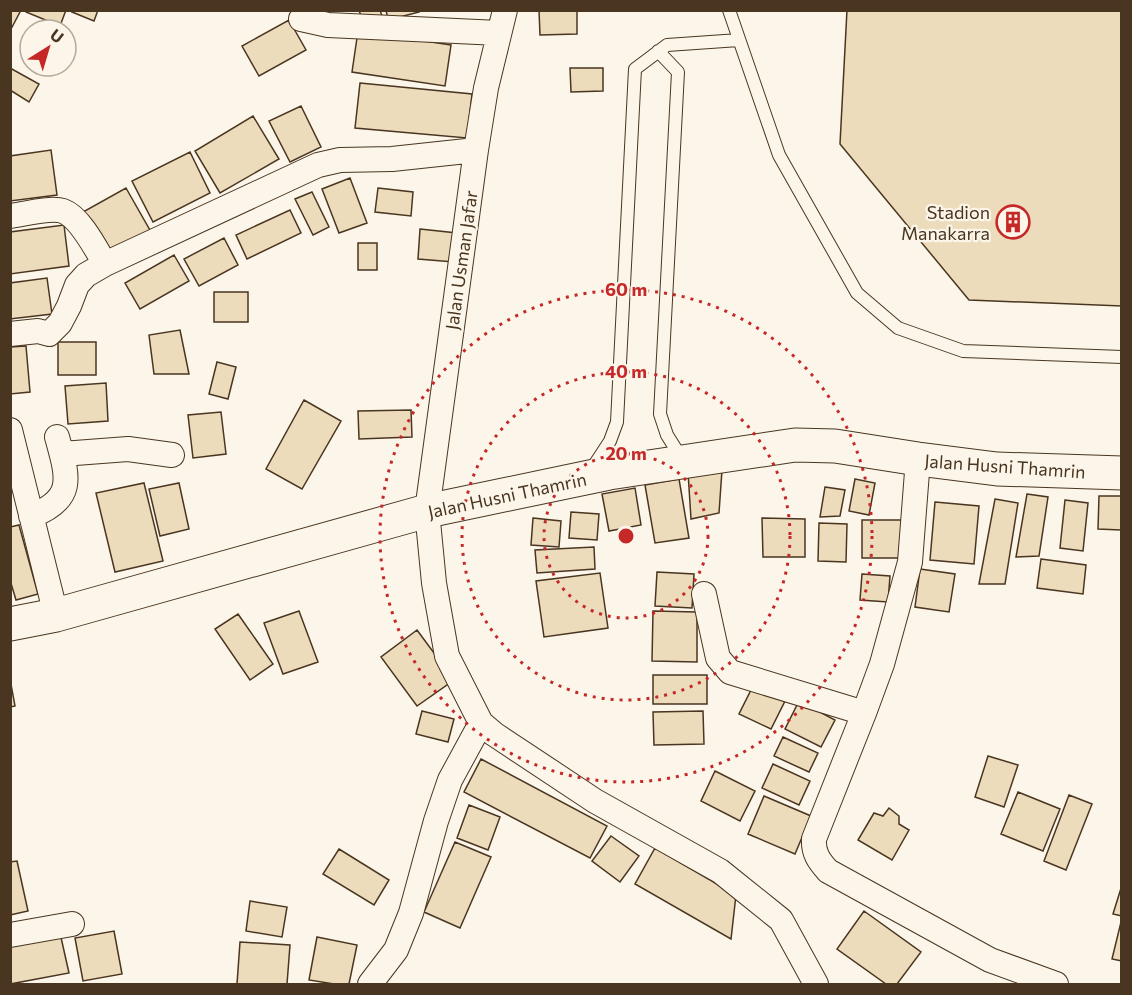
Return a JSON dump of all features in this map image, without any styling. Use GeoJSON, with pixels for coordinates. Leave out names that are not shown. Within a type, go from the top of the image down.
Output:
{"type":"FeatureCollection","features":[{"type":"Feature","properties":{"kind":"street"},"geometry":{"type":"LineString","coordinates":[[301,19],[328,25],[502,22]]}},
{"type":"Feature","properties":{"kind":"street","name":"Jalan Usman Jafar"},"geometry":{"type":"LineString","coordinates":[[482,723],[447,656],[434,583],[427,511],[476,150],[486,88],[502,22]]}},
{"type":"Feature","properties":{"kind":"street"},"geometry":{"type":"LineString","coordinates":[[10,334],[38,331],[49,334],[60,323],[76,285],[86,275],[318,165],[340,160],[392,159],[476,150]]}},
{"type":"Feature","properties":{"kind":"street"},"geometry":{"type":"LineString","coordinates":[[10,216],[61,210],[70,215],[89,238],[105,264]]}},
{"type":"Feature","properties":{"kind":"street"},"geometry":{"type":"LineString","coordinates":[[10,430],[56,615]]}},
{"type":"Feature","properties":{"kind":"street","name":"Jalan Husni Thamrin"},"geometry":{"type":"LineString","coordinates":[[10,624],[56,615],[427,511],[586,478],[795,445],[835,446],[997,469],[1122,474]]}},
{"type":"Feature","properties":{"kind":"street"},"geometry":{"type":"LineString","coordinates":[[31,516],[59,500],[66,483],[60,446],[128,449],[172,455]]}},
{"type":"Feature","properties":{"kind":"street"},"geometry":{"type":"LineString","coordinates":[[918,459],[910,562],[882,664],[814,839],[815,854],[828,871],[990,960],[1056,984]]}},
{"type":"Feature","properties":{"kind":"street"},"geometry":{"type":"LineString","coordinates":[[704,594],[718,658],[730,672],[864,713]]}},
{"type":"Feature","properties":{"kind":"street"},"geometry":{"type":"LineString","coordinates":[[369,984],[396,950],[411,913],[436,821],[450,780],[482,723],[494,734],[595,801],[720,871],[781,920],[816,984]]}},
{"type":"Feature","properties":{"kind":"street"},"geometry":{"type":"LineString","coordinates":[[10,935],[72,924]]}},
{"type":"Feature","properties":{"kind":"lane"},"geometry":{"type":"LineString","coordinates":[[729,10],[778,155],[857,293],[898,328],[963,351],[1122,357]]}},
{"type":"Feature","properties":{"kind":"lane"},"geometry":{"type":"LineString","coordinates":[[586,478],[610,441],[617,422],[635,69],[668,45],[739,40]]}},
{"type":"Feature","properties":{"kind":"lane"},"geometry":{"type":"LineString","coordinates":[[658,51],[678,72],[660,414],[667,435],[684,462]]}},
{"type":"Feature","properties":{"kind":"building"},"geometry":{"type":"Polygon","coordinates":[[[10,10],[21,10],[10,31],[10,10]]]}},
{"type":"Feature","properties":{"kind":"building"},"geometry":{"type":"Polygon","coordinates":[[[26,10],[66,10],[63,18],[41,18],[26,10]]]}},
{"type":"Feature","properties":{"kind":"building"},"geometry":{"type":"Polygon","coordinates":[[[73,10],[98,10],[94,21],[72,12],[73,10]]]}},
{"type":"Feature","properties":{"kind":"building"},"geometry":{"type":"Polygon","coordinates":[[[359,10],[380,10],[382,16],[363,23],[359,10]]]}},
{"type":"Feature","properties":{"kind":"building"},"geometry":{"type":"Polygon","coordinates":[[[386,10],[418,10],[419,12],[388,20],[386,10]]]}},
{"type":"Feature","properties":{"kind":"building"},"geometry":{"type":"Polygon","coordinates":[[[539,10],[577,10],[577,34],[540,35],[539,10]]]}},
{"type":"Feature","properties":{"kind":"building","name":"Stadion Manakarra"},"geometry":{"type":"Polygon","coordinates":[[[847,10],[1122,10],[1122,306],[969,300],[840,144],[847,10]]]}},
{"type":"Feature","properties":{"kind":"building"},"geometry":{"type":"Polygon","coordinates":[[[289,20],[306,50],[259,76],[242,46],[289,20]]]}},
{"type":"Feature","properties":{"kind":"building"},"geometry":{"type":"Polygon","coordinates":[[[358,31],[451,45],[445,86],[352,72],[358,31]]]}},
{"type":"Feature","properties":{"kind":"building"},"geometry":{"type":"Polygon","coordinates":[[[10,68],[18,72],[18,78],[28,78],[39,84],[29,102],[10,90],[10,68]]]}},
{"type":"Feature","properties":{"kind":"building"},"geometry":{"type":"Polygon","coordinates":[[[570,68],[603,68],[603,91],[571,92],[570,68]]]}},
{"type":"Feature","properties":{"kind":"building"},"geometry":{"type":"Polygon","coordinates":[[[360,83],[472,94],[467,138],[355,128],[360,83]]]}},
{"type":"Feature","properties":{"kind":"building"},"geometry":{"type":"Polygon","coordinates":[[[301,106],[321,147],[290,162],[269,121],[301,106]]]}},
{"type":"Feature","properties":{"kind":"building"},"geometry":{"type":"Polygon","coordinates":[[[253,116],[279,159],[220,193],[195,151],[253,116]]]}},
{"type":"Feature","properties":{"kind":"building"},"geometry":{"type":"Polygon","coordinates":[[[51,150],[57,195],[10,201],[10,156],[51,150]]]}},
{"type":"Feature","properties":{"kind":"building"},"geometry":{"type":"Polygon","coordinates":[[[190,152],[210,193],[153,222],[132,181],[190,152]]]}},
{"type":"Feature","properties":{"kind":"building"},"geometry":{"type":"Polygon","coordinates":[[[350,178],[367,223],[339,233],[322,189],[350,178]]]}},
{"type":"Feature","properties":{"kind":"building"},"geometry":{"type":"Polygon","coordinates":[[[126,188],[151,232],[108,256],[83,212],[126,188]]]}},
{"type":"Feature","properties":{"kind":"building"},"geometry":{"type":"Polygon","coordinates":[[[378,188],[413,192],[411,216],[375,212],[378,188]]]}},
{"type":"Feature","properties":{"kind":"building"},"geometry":{"type":"Polygon","coordinates":[[[312,192],[329,227],[313,235],[295,199],[312,192]]]}},
{"type":"Feature","properties":{"kind":"building"},"geometry":{"type":"Polygon","coordinates":[[[290,210],[301,233],[247,259],[236,235],[290,210]]]}},
{"type":"Feature","properties":{"kind":"building"},"geometry":{"type":"Polygon","coordinates":[[[64,225],[69,266],[10,274],[10,232],[64,225]]]}},
{"type":"Feature","properties":{"kind":"building"},"geometry":{"type":"Polygon","coordinates":[[[420,229],[457,233],[454,262],[418,259],[420,229]]]}},
{"type":"Feature","properties":{"kind":"building"},"geometry":{"type":"Polygon","coordinates":[[[224,238],[238,265],[199,286],[184,259],[224,238]]]}},
{"type":"Feature","properties":{"kind":"building"},"geometry":{"type":"Polygon","coordinates":[[[358,243],[377,243],[377,270],[358,270],[358,243]]]}},
{"type":"Feature","properties":{"kind":"building"},"geometry":{"type":"Polygon","coordinates":[[[174,255],[189,281],[140,309],[125,283],[174,255]]]}},
{"type":"Feature","properties":{"kind":"building"},"geometry":{"type":"Polygon","coordinates":[[[47,278],[52,314],[10,319],[10,283],[47,278]]]}},
{"type":"Feature","properties":{"kind":"building"},"geometry":{"type":"Polygon","coordinates":[[[214,292],[248,292],[248,322],[214,322],[214,292]]]}},
{"type":"Feature","properties":{"kind":"building"},"geometry":{"type":"Polygon","coordinates":[[[180,330],[189,374],[154,374],[149,335],[180,330]]]}},
{"type":"Feature","properties":{"kind":"building"},"geometry":{"type":"Polygon","coordinates":[[[58,342],[96,342],[96,375],[58,375],[58,342]]]}},
{"type":"Feature","properties":{"kind":"building"},"geometry":{"type":"Polygon","coordinates":[[[26,346],[30,392],[10,394],[10,347],[26,346]]]}},
{"type":"Feature","properties":{"kind":"building"},"geometry":{"type":"Polygon","coordinates":[[[217,362],[236,367],[228,399],[209,394],[217,362]]]}},
{"type":"Feature","properties":{"kind":"building"},"geometry":{"type":"Polygon","coordinates":[[[106,383],[108,421],[68,424],[65,386],[106,383]]]}},
{"type":"Feature","properties":{"kind":"building"},"geometry":{"type":"Polygon","coordinates":[[[304,400],[341,421],[302,489],[266,469],[304,400]]]}},
{"type":"Feature","properties":{"kind":"building"},"geometry":{"type":"Polygon","coordinates":[[[411,410],[412,437],[359,439],[358,411],[411,410]]]}},
{"type":"Feature","properties":{"kind":"building"},"geometry":{"type":"Polygon","coordinates":[[[221,412],[226,454],[193,458],[188,415],[221,412]]]}},
{"type":"Feature","properties":{"kind":"building"},"geometry":{"type":"Polygon","coordinates":[[[722,470],[719,513],[691,519],[688,472],[722,470]]]}},
{"type":"Feature","properties":{"kind":"building"},"geometry":{"type":"Polygon","coordinates":[[[679,479],[689,538],[655,543],[645,485],[679,479]]]}},
{"type":"Feature","properties":{"kind":"building"},"geometry":{"type":"Polygon","coordinates":[[[855,479],[875,483],[869,515],[849,511],[855,479]]]}},
{"type":"Feature","properties":{"kind":"building"},"geometry":{"type":"Polygon","coordinates":[[[144,483],[163,561],[115,572],[96,493],[144,483]]]}},
{"type":"Feature","properties":{"kind":"building"},"geometry":{"type":"Polygon","coordinates":[[[179,483],[189,529],[160,536],[149,489],[179,483]]]}},
{"type":"Feature","properties":{"kind":"building"},"geometry":{"type":"Polygon","coordinates":[[[825,487],[845,490],[840,516],[820,517],[825,487]]]}},
{"type":"Feature","properties":{"kind":"building"},"geometry":{"type":"Polygon","coordinates":[[[635,488],[641,525],[609,531],[602,494],[635,488]]]}},
{"type":"Feature","properties":{"kind":"building"},"geometry":{"type":"Polygon","coordinates":[[[1027,494],[1048,497],[1039,556],[1016,557],[1027,494]]]}},
{"type":"Feature","properties":{"kind":"building"},"geometry":{"type":"Polygon","coordinates":[[[1099,496],[1122,496],[1121,530],[1098,529],[1099,496]]]}},
{"type":"Feature","properties":{"kind":"building"},"geometry":{"type":"Polygon","coordinates":[[[995,499],[1018,503],[1005,584],[979,584],[995,499]]]}},
{"type":"Feature","properties":{"kind":"building"},"geometry":{"type":"Polygon","coordinates":[[[1065,500],[1088,503],[1083,551],[1060,548],[1065,500]]]}},
{"type":"Feature","properties":{"kind":"building"},"geometry":{"type":"Polygon","coordinates":[[[935,502],[979,506],[974,564],[930,560],[935,502]]]}},
{"type":"Feature","properties":{"kind":"building"},"geometry":{"type":"Polygon","coordinates":[[[571,512],[599,514],[597,540],[569,538],[571,512]]]}},
{"type":"Feature","properties":{"kind":"building"},"geometry":{"type":"Polygon","coordinates":[[[533,518],[561,521],[559,547],[531,545],[533,518]]]}},
{"type":"Feature","properties":{"kind":"building"},"geometry":{"type":"Polygon","coordinates":[[[762,518],[805,519],[805,557],[763,557],[762,518]]]}},
{"type":"Feature","properties":{"kind":"building"},"geometry":{"type":"Polygon","coordinates":[[[862,520],[905,520],[905,558],[862,558],[862,520]]]}},
{"type":"Feature","properties":{"kind":"building"},"geometry":{"type":"Polygon","coordinates":[[[819,523],[847,524],[846,562],[818,561],[819,523]]]}},
{"type":"Feature","properties":{"kind":"building"},"geometry":{"type":"Polygon","coordinates":[[[19,525],[38,594],[16,600],[10,580],[10,527],[19,525]]]}},
{"type":"Feature","properties":{"kind":"building"},"geometry":{"type":"Polygon","coordinates":[[[594,547],[595,569],[537,573],[535,550],[594,547]]]}},
{"type":"Feature","properties":{"kind":"building"},"geometry":{"type":"Polygon","coordinates":[[[1041,559],[1086,565],[1083,594],[1037,588],[1041,559]]]}},
{"type":"Feature","properties":{"kind":"building"},"geometry":{"type":"Polygon","coordinates":[[[920,569],[955,574],[949,612],[915,607],[920,569]]]}},
{"type":"Feature","properties":{"kind":"building"},"geometry":{"type":"Polygon","coordinates":[[[657,572],[694,574],[692,608],[655,606],[657,572]]]}},
{"type":"Feature","properties":{"kind":"building"},"geometry":{"type":"Polygon","coordinates":[[[600,573],[608,628],[544,637],[536,581],[600,573]]]}},
{"type":"Feature","properties":{"kind":"building"},"geometry":{"type":"Polygon","coordinates":[[[862,574],[890,576],[888,602],[860,600],[862,574]]]}},
{"type":"Feature","properties":{"kind":"building"},"geometry":{"type":"Polygon","coordinates":[[[299,611],[318,662],[283,674],[264,623],[299,611]]]}},
{"type":"Feature","properties":{"kind":"building"},"geometry":{"type":"Polygon","coordinates":[[[653,611],[697,612],[697,662],[652,661],[653,611]]]}},
{"type":"Feature","properties":{"kind":"building"},"geometry":{"type":"Polygon","coordinates":[[[238,614],[273,664],[250,680],[215,629],[238,614]]]}},
{"type":"Feature","properties":{"kind":"building"},"geometry":{"type":"Polygon","coordinates":[[[417,630],[454,680],[417,706],[381,657],[417,630]]]}},
{"type":"Feature","properties":{"kind":"building"},"geometry":{"type":"Polygon","coordinates":[[[653,675],[707,675],[707,704],[653,704],[653,675]]]}},
{"type":"Feature","properties":{"kind":"building"},"geometry":{"type":"Polygon","coordinates":[[[10,679],[15,706],[10,707],[10,679]]]}},
{"type":"Feature","properties":{"kind":"building"},"geometry":{"type":"Polygon","coordinates":[[[753,686],[785,701],[771,729],[739,714],[753,686]]]}},
{"type":"Feature","properties":{"kind":"building"},"geometry":{"type":"Polygon","coordinates":[[[799,701],[835,720],[821,747],[785,729],[799,701]]]}},
{"type":"Feature","properties":{"kind":"building"},"geometry":{"type":"Polygon","coordinates":[[[422,711],[454,719],[448,742],[416,734],[422,711]]]}},
{"type":"Feature","properties":{"kind":"building"},"geometry":{"type":"Polygon","coordinates":[[[703,711],[704,744],[654,745],[653,712],[703,711]]]}},
{"type":"Feature","properties":{"kind":"building"},"geometry":{"type":"Polygon","coordinates":[[[783,737],[818,753],[809,772],[774,756],[783,737]]]}},
{"type":"Feature","properties":{"kind":"building"},"geometry":{"type":"Polygon","coordinates":[[[988,756],[1018,765],[1004,807],[975,797],[988,756]]]}},
{"type":"Feature","properties":{"kind":"building"},"geometry":{"type":"Polygon","coordinates":[[[481,759],[607,826],[590,858],[464,792],[481,759]]]}},
{"type":"Feature","properties":{"kind":"building"},"geometry":{"type":"Polygon","coordinates":[[[773,764],[810,781],[799,805],[762,788],[773,764]]]}},
{"type":"Feature","properties":{"kind":"building"},"geometry":{"type":"Polygon","coordinates":[[[715,771],[755,791],[740,821],[701,801],[715,771]]]}},
{"type":"Feature","properties":{"kind":"building"},"geometry":{"type":"Polygon","coordinates":[[[1018,792],[1060,809],[1043,851],[1001,834],[1018,792]]]}},
{"type":"Feature","properties":{"kind":"building"},"geometry":{"type":"Polygon","coordinates":[[[1069,795],[1092,804],[1066,870],[1044,861],[1069,795]]]}},
{"type":"Feature","properties":{"kind":"building"},"geometry":{"type":"Polygon","coordinates":[[[764,796],[811,816],[795,854],[748,834],[764,796]]]}},
{"type":"Feature","properties":{"kind":"building"},"geometry":{"type":"Polygon","coordinates":[[[469,805],[500,817],[488,850],[457,838],[469,805]]]}},
{"type":"Feature","properties":{"kind":"building"},"geometry":{"type":"Polygon","coordinates":[[[889,808],[899,816],[899,824],[909,830],[892,860],[858,840],[874,813],[883,816],[889,808]]]}},
{"type":"Feature","properties":{"kind":"building"},"geometry":{"type":"Polygon","coordinates":[[[611,836],[639,856],[620,882],[592,861],[611,836]]]}},
{"type":"Feature","properties":{"kind":"building"},"geometry":{"type":"Polygon","coordinates":[[[455,842],[491,857],[460,928],[424,912],[455,842]]]}},
{"type":"Feature","properties":{"kind":"building"},"geometry":{"type":"Polygon","coordinates":[[[655,848],[736,895],[731,939],[635,884],[655,848]]]}},
{"type":"Feature","properties":{"kind":"building"},"geometry":{"type":"Polygon","coordinates":[[[339,849],[389,880],[374,905],[323,874],[339,849]]]}},
{"type":"Feature","properties":{"kind":"building"},"geometry":{"type":"Polygon","coordinates":[[[17,861],[28,911],[10,915],[10,862],[17,861]]]}},
{"type":"Feature","properties":{"kind":"building"},"geometry":{"type":"Polygon","coordinates":[[[1122,885],[1122,916],[1113,914],[1122,885]]]}},
{"type":"Feature","properties":{"kind":"building"},"geometry":{"type":"Polygon","coordinates":[[[250,901],[287,907],[282,937],[246,931],[250,901]]]}},
{"type":"Feature","properties":{"kind":"building"},"geometry":{"type":"Polygon","coordinates":[[[864,911],[921,952],[897,984],[886,984],[837,949],[864,911]]]}},
{"type":"Feature","properties":{"kind":"building"},"geometry":{"type":"Polygon","coordinates":[[[1122,922],[1122,961],[1112,959],[1122,922]]]}},
{"type":"Feature","properties":{"kind":"building"},"geometry":{"type":"Polygon","coordinates":[[[114,931],[122,974],[83,981],[75,938],[114,931]]]}},
{"type":"Feature","properties":{"kind":"building"},"geometry":{"type":"Polygon","coordinates":[[[60,933],[69,973],[10,984],[10,944],[60,933]]]}},
{"type":"Feature","properties":{"kind":"building"},"geometry":{"type":"Polygon","coordinates":[[[317,937],[357,945],[349,984],[309,980],[317,937]]]}},
{"type":"Feature","properties":{"kind":"building"},"geometry":{"type":"Polygon","coordinates":[[[240,942],[290,945],[287,984],[237,984],[240,942]]]}},
{"type":"Feature","properties":{"kind":"place","name":"Stadion Manakarra"},"geometry":{"type":"Point","coordinates":[1013,222]}}]}
